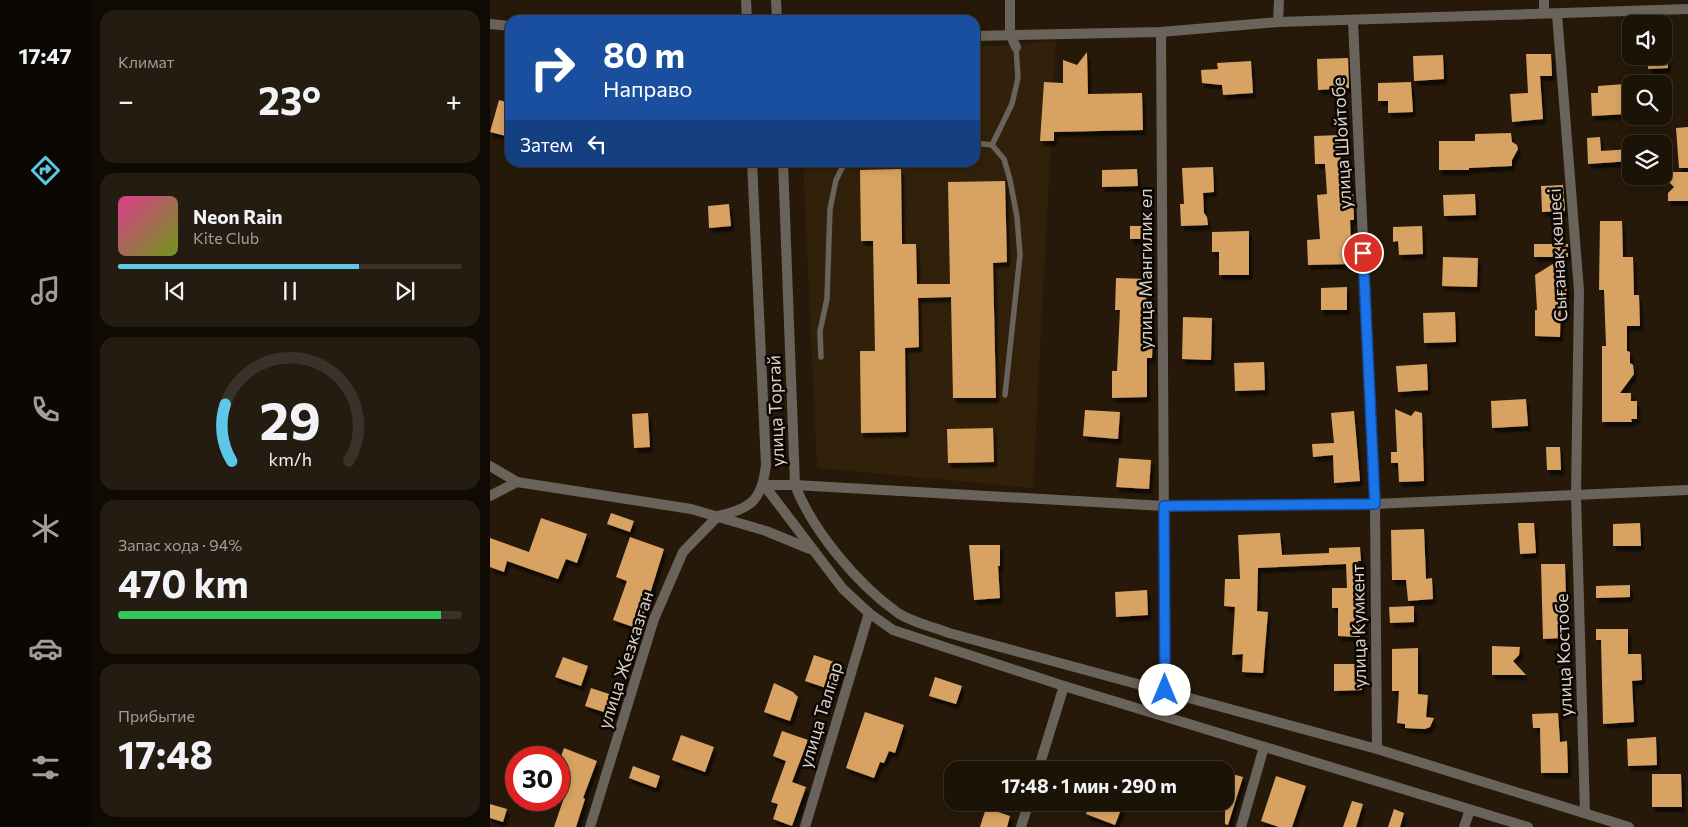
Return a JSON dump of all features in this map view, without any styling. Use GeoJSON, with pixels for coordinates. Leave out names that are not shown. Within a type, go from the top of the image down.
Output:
{"type":"FeatureCollection","features":[{"type":"Feature","properties":{"kind":"street"},"geometry":{"type":"LineString","coordinates":[[746,0],[746,15]]}},
{"type":"Feature","properties":{"kind":"street"},"geometry":{"type":"LineString","coordinates":[[776,0],[777,15]]}},
{"type":"Feature","properties":{"kind":"street"},"geometry":{"type":"LineString","coordinates":[[1010,0],[1010,34],[1016,46]]}},
{"type":"Feature","properties":{"kind":"street"},"geometry":{"type":"LineString","coordinates":[[1278,22],[1279,0]]}},
{"type":"Feature","properties":{"kind":"street"},"geometry":{"type":"LineString","coordinates":[[1544,0],[1544,12]]}},
{"type":"Feature","properties":{"kind":"street"},"geometry":{"type":"LineString","coordinates":[[980,36],[1161,32],[1278,22],[1353,21],[1544,12],[1557,14],[1688,9]]}},
{"type":"Feature","properties":{"kind":"street","name":"Сығанақ көшесі"},"geometry":{"type":"LineString","coordinates":[[1557,14],[1579,291],[1576,496]]}},
{"type":"Feature","properties":{"kind":"street","name":"улица Шойтобе"},"geometry":{"type":"LineString","coordinates":[[1353,21],[1375,504]]}},
{"type":"Feature","properties":{"kind":"street"},"geometry":{"type":"LineString","coordinates":[[490,24],[505,26]]}},
{"type":"Feature","properties":{"kind":"street","name":"улица Мангилик ел"},"geometry":{"type":"LineString","coordinates":[[1161,32],[1165,690]]}},
{"type":"Feature","properties":{"kind":"street","name":"улица Торгай"},"geometry":{"type":"LineString","coordinates":[[752,167],[766,465],[764,485],[795,485],[783,167]]}},
{"type":"Feature","properties":{"kind":"street"},"geometry":{"type":"LineString","coordinates":[[490,466],[517,482],[692,509],[766,530],[811,549]]}},
{"type":"Feature","properties":{"kind":"street"},"geometry":{"type":"LineString","coordinates":[[490,496],[517,482]]}},
{"type":"Feature","properties":{"kind":"street"},"geometry":{"type":"LineString","coordinates":[[718,516],[734,513],[746,507],[757,497],[764,485],[843,589],[869,613],[893,630],[1064,686],[1528,827]]}},
{"type":"Feature","properties":{"kind":"street"},"geometry":{"type":"LineString","coordinates":[[1629,827],[1377,749],[949,633],[899,614],[870,588],[816,528],[804,508],[795,485],[1164,506],[1375,504],[1688,490]]}},
{"type":"Feature","properties":{"kind":"street","name":"улица Костобе"},"geometry":{"type":"LineString","coordinates":[[1576,496],[1585,813]]}},
{"type":"Feature","properties":{"kind":"street","name":"улица Кумкент"},"geometry":{"type":"LineString","coordinates":[[1375,504],[1377,749]]}},
{"type":"Feature","properties":{"kind":"street","name":"улица Жезказган"},"geometry":{"type":"LineString","coordinates":[[590,827],[654,619],[682,552],[718,516]]}},
{"type":"Feature","properties":{"kind":"street","name":"улица Талгар"},"geometry":{"type":"LineString","coordinates":[[805,827],[869,613]]}},
{"type":"Feature","properties":{"kind":"street"},"geometry":{"type":"LineString","coordinates":[[1041,761],[1064,686]]}},
{"type":"Feature","properties":{"kind":"street"},"geometry":{"type":"LineString","coordinates":[[1241,827],[1264,747]]}},
{"type":"Feature","properties":{"kind":"street"},"geometry":{"type":"LineString","coordinates":[[1464,827],[1470,810]]}},
{"type":"Feature","properties":{"kind":"street"},"geometry":{"type":"LineString","coordinates":[[1021,827],[1025,811]]}},
{"type":"Feature","properties":{"kind":"lane"},"geometry":{"type":"LineString","coordinates":[[992,145],[1012,104],[1018,78],[1016,46]]}},
{"type":"Feature","properties":{"kind":"lane"},"geometry":{"type":"LineString","coordinates":[[980,144],[992,145],[1004,158],[1017,218],[1020,255],[1010,331],[1005,395]]}},
{"type":"Feature","properties":{"kind":"lane"},"geometry":{"type":"LineString","coordinates":[[821,357],[820,331],[826,299],[830,209],[836,180],[842,167]]}},
{"type":"Feature","properties":{"kind":"shaded area"},"geometry":{"type":"Polygon","coordinates":[[[1056,41],[1033,488],[817,468],[803,167],[980,167],[980,47],[1056,41]]]}},
{"type":"Feature","properties":{"kind":"building"},"geometry":{"type":"Polygon","coordinates":[[[1087,52],[1088,94],[1142,93],[1143,130],[1054,132],[1054,141],[1040,141],[1044,82],[1063,83],[1063,60],[1077,65],[1087,52]]]}},
{"type":"Feature","properties":{"kind":"building"},"geometry":{"type":"Polygon","coordinates":[[[1526,54],[1551,54],[1552,76],[1540,76],[1543,119],[1512,122],[1510,94],[1528,93],[1526,54]]]}},
{"type":"Feature","properties":{"kind":"building"},"geometry":{"type":"Polygon","coordinates":[[[1443,55],[1444,79],[1414,81],[1413,56],[1443,55]]]}},
{"type":"Feature","properties":{"kind":"building"},"geometry":{"type":"Polygon","coordinates":[[[1348,58],[1349,88],[1318,90],[1317,59],[1348,58]]]}},
{"type":"Feature","properties":{"kind":"building"},"geometry":{"type":"Polygon","coordinates":[[[1251,61],[1253,93],[1223,95],[1222,85],[1202,83],[1201,70],[1218,69],[1217,63],[1251,61]]]}},
{"type":"Feature","properties":{"kind":"building"},"geometry":{"type":"Polygon","coordinates":[[[1648,65],[1668,65],[1668,68],[1648,69],[1648,65]]]}},
{"type":"Feature","properties":{"kind":"building"},"geometry":{"type":"Polygon","coordinates":[[[1411,82],[1413,112],[1388,113],[1388,101],[1378,101],[1378,83],[1411,82]]]}},
{"type":"Feature","properties":{"kind":"building"},"geometry":{"type":"Polygon","coordinates":[[[1622,84],[1622,114],[1592,116],[1591,93],[1598,93],[1598,86],[1622,84]]]}},
{"type":"Feature","properties":{"kind":"building"},"geometry":{"type":"Polygon","coordinates":[[[499,100],[505,102],[505,136],[490,132],[499,100]]]}},
{"type":"Feature","properties":{"kind":"building"},"geometry":{"type":"Polygon","coordinates":[[[1688,127],[1688,168],[1679,168],[1676,128],[1688,127]]]}},
{"type":"Feature","properties":{"kind":"building"},"geometry":{"type":"Polygon","coordinates":[[[1511,133],[1512,142],[1517,145],[1518,149],[1512,160],[1512,166],[1469,168],[1469,170],[1439,170],[1439,141],[1475,141],[1475,134],[1511,133]]]}},
{"type":"Feature","properties":{"kind":"building"},"geometry":{"type":"Polygon","coordinates":[[[1340,135],[1341,177],[1350,177],[1353,193],[1354,220],[1350,220],[1352,264],[1308,265],[1307,240],[1320,239],[1317,195],[1327,194],[1325,164],[1315,164],[1314,136],[1340,135]]]}},
{"type":"Feature","properties":{"kind":"building"},"geometry":{"type":"Polygon","coordinates":[[[1600,137],[1601,151],[1622,150],[1622,162],[1588,164],[1587,138],[1600,137]]]}},
{"type":"Feature","properties":{"kind":"building"},"geometry":{"type":"Polygon","coordinates":[[[1213,167],[1214,192],[1203,193],[1204,213],[1207,217],[1208,225],[1181,226],[1180,204],[1184,204],[1182,168],[1213,167]]]}},
{"type":"Feature","properties":{"kind":"building"},"geometry":{"type":"Polygon","coordinates":[[[901,169],[902,244],[916,244],[917,284],[950,284],[948,182],[1005,181],[1007,262],[993,263],[996,398],[953,398],[951,297],[918,298],[919,347],[905,348],[906,432],[861,433],[860,351],[875,351],[873,241],[861,241],[860,170],[901,169]]]}},
{"type":"Feature","properties":{"kind":"building"},"geometry":{"type":"Polygon","coordinates":[[[1137,169],[1138,186],[1102,187],[1102,170],[1137,169]]]}},
{"type":"Feature","properties":{"kind":"building"},"geometry":{"type":"Polygon","coordinates":[[[1672,172],[1688,172],[1688,201],[1668,201],[1668,193],[1674,187],[1672,185],[1672,172]]]}},
{"type":"Feature","properties":{"kind":"building"},"geometry":{"type":"Polygon","coordinates":[[[1563,185],[1565,211],[1542,212],[1541,186],[1563,185]]]}},
{"type":"Feature","properties":{"kind":"building"},"geometry":{"type":"Polygon","coordinates":[[[1475,194],[1476,215],[1444,216],[1443,195],[1475,194]]]}},
{"type":"Feature","properties":{"kind":"building"},"geometry":{"type":"Polygon","coordinates":[[[729,204],[731,226],[709,228],[708,206],[729,204]]]}},
{"type":"Feature","properties":{"kind":"building"},"geometry":{"type":"Polygon","coordinates":[[[1600,221],[1622,221],[1623,257],[1633,257],[1634,295],[1639,295],[1640,326],[1627,326],[1627,351],[1630,352],[1630,363],[1633,365],[1634,374],[1620,393],[1631,393],[1631,401],[1637,401],[1637,419],[1631,419],[1632,422],[1602,422],[1602,346],[1606,346],[1604,290],[1599,290],[1600,221]]]}},
{"type":"Feature","properties":{"kind":"building"},"geometry":{"type":"Polygon","coordinates":[[[1130,226],[1146,226],[1146,239],[1130,239],[1130,226]]]}},
{"type":"Feature","properties":{"kind":"building"},"geometry":{"type":"Polygon","coordinates":[[[1422,226],[1423,254],[1399,255],[1398,241],[1393,242],[1393,227],[1422,226]]]}},
{"type":"Feature","properties":{"kind":"building"},"geometry":{"type":"Polygon","coordinates":[[[1249,231],[1249,275],[1219,275],[1219,252],[1212,252],[1212,232],[1249,231]]]}},
{"type":"Feature","properties":{"kind":"building"},"geometry":{"type":"Polygon","coordinates":[[[1534,244],[1568,244],[1568,257],[1534,257],[1534,244]]]}},
{"type":"Feature","properties":{"kind":"building"},"geometry":{"type":"Polygon","coordinates":[[[1443,257],[1478,258],[1477,287],[1442,286],[1443,257]]]}},
{"type":"Feature","properties":{"kind":"building"},"geometry":{"type":"Polygon","coordinates":[[[1564,257],[1567,296],[1561,297],[1560,337],[1535,336],[1535,310],[1537,310],[1535,275],[1564,257]]]}},
{"type":"Feature","properties":{"kind":"building"},"geometry":{"type":"Polygon","coordinates":[[[1116,278],[1147,279],[1145,330],[1153,331],[1152,358],[1147,358],[1147,397],[1112,398],[1112,371],[1117,371],[1120,310],[1115,310],[1116,278]]]}},
{"type":"Feature","properties":{"kind":"building"},"geometry":{"type":"Polygon","coordinates":[[[1347,287],[1347,310],[1321,310],[1321,288],[1347,287]]]}},
{"type":"Feature","properties":{"kind":"building"},"geometry":{"type":"Polygon","coordinates":[[[1455,312],[1456,342],[1424,343],[1423,313],[1455,312]]]}},
{"type":"Feature","properties":{"kind":"building"},"geometry":{"type":"Polygon","coordinates":[[[1183,317],[1212,318],[1211,360],[1182,359],[1183,317]]]}},
{"type":"Feature","properties":{"kind":"building"},"geometry":{"type":"Polygon","coordinates":[[[1264,362],[1265,390],[1235,391],[1234,363],[1264,362]]]}},
{"type":"Feature","properties":{"kind":"building"},"geometry":{"type":"Polygon","coordinates":[[[1427,364],[1428,390],[1398,392],[1396,366],[1427,364]]]}},
{"type":"Feature","properties":{"kind":"building"},"geometry":{"type":"Polygon","coordinates":[[[1526,399],[1528,426],[1492,428],[1491,401],[1526,399]]]}},
{"type":"Feature","properties":{"kind":"building"},"geometry":{"type":"Polygon","coordinates":[[[1395,409],[1411,416],[1415,411],[1422,413],[1424,481],[1399,482],[1398,463],[1391,463],[1391,452],[1397,452],[1395,409]]]}},
{"type":"Feature","properties":{"kind":"building"},"geometry":{"type":"Polygon","coordinates":[[[1085,410],[1120,412],[1118,439],[1083,436],[1085,410]]]}},
{"type":"Feature","properties":{"kind":"building"},"geometry":{"type":"Polygon","coordinates":[[[1354,411],[1360,481],[1334,483],[1333,455],[1313,457],[1312,444],[1334,443],[1331,413],[1354,411]]]}},
{"type":"Feature","properties":{"kind":"building"},"geometry":{"type":"Polygon","coordinates":[[[648,413],[650,447],[634,448],[632,414],[648,413]]]}},
{"type":"Feature","properties":{"kind":"building"},"geometry":{"type":"Polygon","coordinates":[[[993,428],[994,462],[948,463],[947,429],[993,428]]]}},
{"type":"Feature","properties":{"kind":"building"},"geometry":{"type":"Polygon","coordinates":[[[1546,447],[1560,447],[1561,470],[1547,470],[1546,447]]]}},
{"type":"Feature","properties":{"kind":"building"},"geometry":{"type":"Polygon","coordinates":[[[1119,458],[1151,460],[1149,489],[1116,487],[1119,458]]]}},
{"type":"Feature","properties":{"kind":"building"},"geometry":{"type":"Polygon","coordinates":[[[611,513],[634,521],[630,532],[607,524],[611,513]]]}},
{"type":"Feature","properties":{"kind":"building"},"geometry":{"type":"Polygon","coordinates":[[[541,518],[587,534],[577,563],[566,559],[558,579],[507,561],[504,572],[490,567],[490,538],[529,552],[541,518]]]}},
{"type":"Feature","properties":{"kind":"building"},"geometry":{"type":"Polygon","coordinates":[[[1518,523],[1534,523],[1536,553],[1520,554],[1518,523]]]}},
{"type":"Feature","properties":{"kind":"building"},"geometry":{"type":"Polygon","coordinates":[[[1640,523],[1641,546],[1613,546],[1613,524],[1640,523]]]}},
{"type":"Feature","properties":{"kind":"building"},"geometry":{"type":"Polygon","coordinates":[[[1424,529],[1426,579],[1432,578],[1433,599],[1408,601],[1406,580],[1392,580],[1391,530],[1424,529]]]}},
{"type":"Feature","properties":{"kind":"building"},"geometry":{"type":"Polygon","coordinates":[[[1280,533],[1282,555],[1329,553],[1329,548],[1360,547],[1361,561],[1358,561],[1360,637],[1338,636],[1338,608],[1332,608],[1332,588],[1347,588],[1346,564],[1258,568],[1257,611],[1268,612],[1263,673],[1242,672],[1243,654],[1232,655],[1235,607],[1224,606],[1225,579],[1240,579],[1238,535],[1280,533]]]}},
{"type":"Feature","properties":{"kind":"building"},"geometry":{"type":"Polygon","coordinates":[[[630,537],[664,549],[639,629],[613,620],[627,581],[616,577],[630,537]]]}},
{"type":"Feature","properties":{"kind":"building"},"geometry":{"type":"Polygon","coordinates":[[[969,545],[1000,545],[1000,566],[998,566],[1000,598],[974,600],[969,545]]]}},
{"type":"Feature","properties":{"kind":"building"},"geometry":{"type":"Polygon","coordinates":[[[1541,564],[1565,564],[1566,599],[1560,599],[1561,638],[1543,639],[1541,564]]]}},
{"type":"Feature","properties":{"kind":"building"},"geometry":{"type":"Polygon","coordinates":[[[1630,585],[1630,597],[1596,598],[1596,586],[1630,585]]]}},
{"type":"Feature","properties":{"kind":"building"},"geometry":{"type":"Polygon","coordinates":[[[1147,590],[1148,615],[1116,617],[1115,592],[1147,590]]]}},
{"type":"Feature","properties":{"kind":"building"},"geometry":{"type":"Polygon","coordinates":[[[1414,606],[1414,622],[1390,623],[1389,607],[1414,606]]]}},
{"type":"Feature","properties":{"kind":"building"},"geometry":{"type":"Polygon","coordinates":[[[1596,629],[1628,629],[1628,654],[1641,654],[1642,680],[1632,681],[1634,722],[1603,724],[1601,640],[1596,640],[1596,629]]]}},
{"type":"Feature","properties":{"kind":"building"},"geometry":{"type":"Polygon","coordinates":[[[1492,646],[1520,647],[1519,655],[1513,661],[1526,675],[1492,675],[1492,646]]]}},
{"type":"Feature","properties":{"kind":"building"},"geometry":{"type":"Polygon","coordinates":[[[1418,648],[1418,694],[1428,695],[1426,717],[1434,718],[1430,727],[1425,729],[1405,728],[1405,724],[1397,723],[1399,691],[1392,691],[1392,649],[1418,648]]]}},
{"type":"Feature","properties":{"kind":"building"},"geometry":{"type":"Polygon","coordinates":[[[814,655],[843,665],[835,691],[805,681],[814,655]]]}},
{"type":"Feature","properties":{"kind":"building"},"geometry":{"type":"Polygon","coordinates":[[[563,657],[588,666],[581,686],[555,677],[563,657]]]}},
{"type":"Feature","properties":{"kind":"building"},"geometry":{"type":"Polygon","coordinates":[[[1334,664],[1361,664],[1362,690],[1334,691],[1334,664]]]}},
{"type":"Feature","properties":{"kind":"building"},"geometry":{"type":"Polygon","coordinates":[[[935,677],[962,686],[956,704],[929,696],[935,677]]]}},
{"type":"Feature","properties":{"kind":"building"},"geometry":{"type":"Polygon","coordinates":[[[774,683],[793,692],[798,697],[790,721],[764,712],[774,683]]]}},
{"type":"Feature","properties":{"kind":"building"},"geometry":{"type":"Polygon","coordinates":[[[591,688],[609,694],[608,698],[618,701],[613,715],[585,706],[591,688]]]}},
{"type":"Feature","properties":{"kind":"building"},"geometry":{"type":"Polygon","coordinates":[[[865,712],[904,725],[895,753],[889,751],[884,763],[880,762],[874,778],[846,768],[865,712]]]}},
{"type":"Feature","properties":{"kind":"building"},"geometry":{"type":"Polygon","coordinates":[[[1558,713],[1560,742],[1567,741],[1568,773],[1541,773],[1540,728],[1533,728],[1532,714],[1558,713]]]}},
{"type":"Feature","properties":{"kind":"building"},"geometry":{"type":"Polygon","coordinates":[[[782,731],[808,740],[792,782],[806,787],[792,826],[773,819],[778,804],[771,802],[786,761],[773,756],[782,731]]]}},
{"type":"Feature","properties":{"kind":"building"},"geometry":{"type":"Polygon","coordinates":[[[681,735],[714,747],[705,772],[672,760],[681,735]]]}},
{"type":"Feature","properties":{"kind":"building"},"geometry":{"type":"Polygon","coordinates":[[[1656,737],[1657,765],[1628,766],[1627,739],[1656,737]]]}},
{"type":"Feature","properties":{"kind":"building"},"geometry":{"type":"Polygon","coordinates":[[[570,750],[597,761],[583,798],[585,799],[576,827],[554,827],[559,811],[570,811],[570,750]]]}},
{"type":"Feature","properties":{"kind":"building"},"geometry":{"type":"Polygon","coordinates":[[[633,766],[660,776],[656,788],[629,778],[633,766]]]}},
{"type":"Feature","properties":{"kind":"building"},"geometry":{"type":"Polygon","coordinates":[[[1234,774],[1243,777],[1234,806],[1234,774]]]}},
{"type":"Feature","properties":{"kind":"building"},"geometry":{"type":"Polygon","coordinates":[[[1652,774],[1681,774],[1682,807],[1652,807],[1652,774]]]}},
{"type":"Feature","properties":{"kind":"building"},"geometry":{"type":"Polygon","coordinates":[[[1276,776],[1306,786],[1292,827],[1279,827],[1261,821],[1276,776]]]}},
{"type":"Feature","properties":{"kind":"building"},"geometry":{"type":"Polygon","coordinates":[[[1352,801],[1363,804],[1356,827],[1343,827],[1352,801]]]}},
{"type":"Feature","properties":{"kind":"building"},"geometry":{"type":"Polygon","coordinates":[[[490,804],[505,808],[506,811],[503,822],[490,818],[490,804]]]}},
{"type":"Feature","properties":{"kind":"building"},"geometry":{"type":"Polygon","coordinates":[[[1394,809],[1404,813],[1400,827],[1388,827],[1394,809]]]}},
{"type":"Feature","properties":{"kind":"building"},"geometry":{"type":"Polygon","coordinates":[[[985,811],[995,811],[1010,816],[1007,827],[980,827],[985,811]]]}},
{"type":"Feature","properties":{"kind":"building"},"geometry":{"type":"Polygon","coordinates":[[[1087,811],[1120,811],[1115,825],[1086,814],[1087,811]]]}},
{"type":"Feature","properties":{"kind":"building"},"geometry":{"type":"Polygon","coordinates":[[[1225,811],[1232,811],[1228,825],[1225,824],[1225,811]]]}},
{"type":"Feature","properties":{"kind":"route"},"geometry":{"type":"LineString","coordinates":[[1165,690],[1164,506],[1375,504],[1363,253]]}}]}
